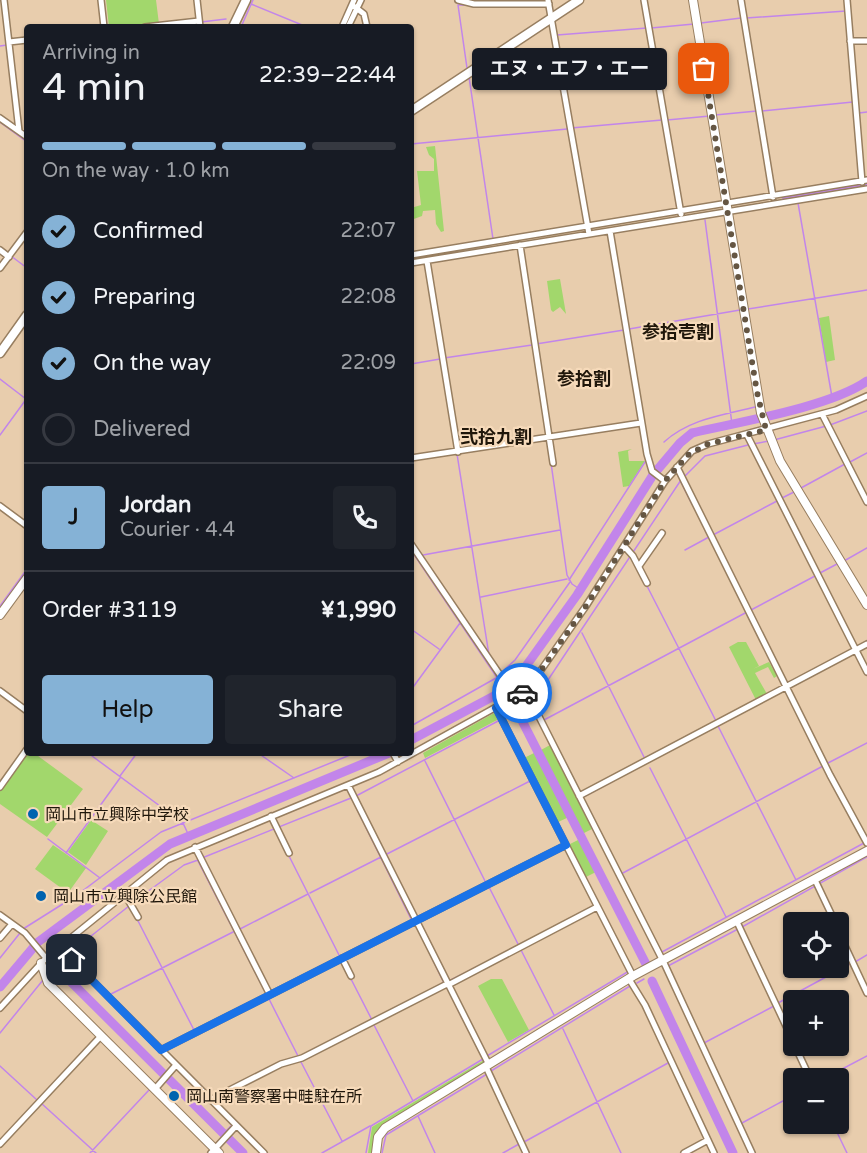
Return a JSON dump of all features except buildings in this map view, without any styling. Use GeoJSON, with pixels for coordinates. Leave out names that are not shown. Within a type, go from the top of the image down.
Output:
{"type":"FeatureCollection","features":[{"type":"Feature","properties":{"kind":"main road"},"geometry":{"type":"LineString","coordinates":[[234,24],[246,0]]}},
{"type":"Feature","properties":{"kind":"main road"},"geometry":{"type":"LineString","coordinates":[[414,109],[579,0]]}},
{"type":"Feature","properties":{"kind":"main road"},"geometry":{"type":"LineString","coordinates":[[0,353],[24,319]]}},
{"type":"Feature","properties":{"kind":"street"},"geometry":{"type":"LineString","coordinates":[[4,0],[19,131]]}},
{"type":"Feature","properties":{"kind":"street"},"geometry":{"type":"LineString","coordinates":[[101,0],[104,24]]}},
{"type":"Feature","properties":{"kind":"street"},"geometry":{"type":"LineString","coordinates":[[197,0],[199,24]]}},
{"type":"Feature","properties":{"kind":"street"},"geometry":{"type":"LineString","coordinates":[[344,24],[354,5],[361,0]]}},
{"type":"Feature","properties":{"kind":"street"},"geometry":{"type":"LineString","coordinates":[[458,0],[474,4],[548,2],[589,229]]}},
{"type":"Feature","properties":{"kind":"street"},"geometry":{"type":"LineString","coordinates":[[644,0],[680,213]]}},
{"type":"Feature","properties":{"kind":"street"},"geometry":{"type":"LineString","coordinates":[[693,0],[726,207],[766,430],[867,605]]}},
{"type":"Feature","properties":{"kind":"street"},"geometry":{"type":"LineString","coordinates":[[741,0],[773,198]]}},
{"type":"Feature","properties":{"kind":"street"},"geometry":{"type":"LineString","coordinates":[[464,250],[493,241],[589,229],[864,184],[847,0]]}},
{"type":"Feature","properties":{"kind":"street"},"geometry":{"type":"LineString","coordinates":[[349,24],[354,5]]}},
{"type":"Feature","properties":{"kind":"street"},"geometry":{"type":"LineString","coordinates":[[354,5],[364,14],[366,24]]}},
{"type":"Feature","properties":{"kind":"street"},"geometry":{"type":"LineString","coordinates":[[9,42],[24,40]]}},
{"type":"Feature","properties":{"kind":"street"},"geometry":{"type":"LineString","coordinates":[[851,41],[867,41]]}},
{"type":"Feature","properties":{"kind":"street"},"geometry":{"type":"LineString","coordinates":[[0,118],[24,135]]}},
{"type":"Feature","properties":{"kind":"street"},"geometry":{"type":"LineString","coordinates":[[414,255],[520,245],[589,229],[610,231],[680,213]]}},
{"type":"Feature","properties":{"kind":"street"},"geometry":{"type":"LineString","coordinates":[[610,231],[641,423],[654,473],[665,481]]}},
{"type":"Feature","properties":{"kind":"street"},"geometry":{"type":"LineString","coordinates":[[0,268],[24,236]]}},
{"type":"Feature","properties":{"kind":"street"},"geometry":{"type":"LineString","coordinates":[[520,245],[553,462]]}},
{"type":"Feature","properties":{"kind":"street"},"geometry":{"type":"LineString","coordinates":[[0,250],[9,256]]}},
{"type":"Feature","properties":{"kind":"street"},"geometry":{"type":"LineString","coordinates":[[414,263],[427,261],[445,253]]}},
{"type":"Feature","properties":{"kind":"street"},"geometry":{"type":"LineString","coordinates":[[427,261],[457,452]]}},
{"type":"Feature","properties":{"kind":"street"},"geometry":{"type":"LineString","coordinates":[[414,753],[526,691],[586,606],[665,481],[696,448],[822,414],[854,404],[867,396]]}},
{"type":"Feature","properties":{"kind":"street"},"geometry":{"type":"LineString","coordinates":[[822,414],[867,502]]}},
{"type":"Feature","properties":{"kind":"street"},"geometry":{"type":"LineString","coordinates":[[414,458],[641,423]]}},
{"type":"Feature","properties":{"kind":"street"},"geometry":{"type":"LineString","coordinates":[[747,435],[867,672]]}},
{"type":"Feature","properties":{"kind":"street"},"geometry":{"type":"LineString","coordinates":[[676,467],[866,842]]}},
{"type":"Feature","properties":{"kind":"street"},"geometry":{"type":"LineString","coordinates":[[0,506],[24,524]]}},
{"type":"Feature","properties":{"kind":"street"},"geometry":{"type":"LineString","coordinates":[[639,566],[663,533]]}},
{"type":"Feature","properties":{"kind":"street"},"geometry":{"type":"LineString","coordinates":[[624,546],[632,554],[647,583]]}},
{"type":"Feature","properties":{"kind":"street"},"geometry":{"type":"LineString","coordinates":[[414,548],[514,696]]}},
{"type":"Feature","properties":{"kind":"street"},"geometry":{"type":"LineString","coordinates":[[0,615],[24,588]]}},
{"type":"Feature","properties":{"kind":"street"},"geometry":{"type":"LineString","coordinates":[[580,796],[867,644]]}},
{"type":"Feature","properties":{"kind":"street"},"geometry":{"type":"LineString","coordinates":[[0,690],[24,709]]}},
{"type":"Feature","properties":{"kind":"street"},"geometry":{"type":"LineString","coordinates":[[526,691],[659,957],[752,1153]]}},
{"type":"Feature","properties":{"kind":"street"},"geometry":{"type":"LineString","coordinates":[[496,708],[597,907],[714,1153]]}},
{"type":"Feature","properties":{"kind":"street"},"geometry":{"type":"LineString","coordinates":[[0,787],[24,753]]}},
{"type":"Feature","properties":{"kind":"street"},"geometry":{"type":"LineString","coordinates":[[395,756],[398,762]]}},
{"type":"Feature","properties":{"kind":"street"},"geometry":{"type":"LineString","coordinates":[[0,1008],[43,961],[167,860],[348,785],[409,756]]}},
{"type":"Feature","properties":{"kind":"street"},"geometry":{"type":"LineString","coordinates":[[348,785],[487,1065],[526,1153]]}},
{"type":"Feature","properties":{"kind":"street"},"geometry":{"type":"LineString","coordinates":[[272,816],[289,853]]}},
{"type":"Feature","properties":{"kind":"street"},"geometry":{"type":"LineString","coordinates":[[163,1049],[565,846]]}},
{"type":"Feature","properties":{"kind":"street"},"geometry":{"type":"LineString","coordinates":[[195,847],[270,995]]}},
{"type":"Feature","properties":{"kind":"street"},"geometry":{"type":"LineString","coordinates":[[376,1153],[378,1137],[385,1128],[648,968],[659,957],[739,926],[816,883],[867,851]]}},
{"type":"Feature","properties":{"kind":"street"},"geometry":{"type":"LineString","coordinates":[[816,883],[830,912]]}},
{"type":"Feature","properties":{"kind":"street"},"geometry":{"type":"LineString","coordinates":[[124,893],[138,917]]}},
{"type":"Feature","properties":{"kind":"street"},"geometry":{"type":"LineString","coordinates":[[212,1098],[281,1064],[302,1058],[597,907]]}},
{"type":"Feature","properties":{"kind":"street"},"geometry":{"type":"LineString","coordinates":[[0,915],[35,943],[43,961],[45,977],[215,1152],[236,1125]]}},
{"type":"Feature","properties":{"kind":"street"},"geometry":{"type":"LineString","coordinates":[[0,938],[11,925]]}},
{"type":"Feature","properties":{"kind":"street"},"geometry":{"type":"LineString","coordinates":[[739,926],[783,1021]]}},
{"type":"Feature","properties":{"kind":"street"},"geometry":{"type":"LineString","coordinates":[[54,952],[58,956],[65,956],[163,1049],[176,1065],[212,1098],[264,1153]]}},
{"type":"Feature","properties":{"kind":"street"},"geometry":{"type":"LineString","coordinates":[[849,955],[867,993]]}},
{"type":"Feature","properties":{"kind":"street"},"geometry":{"type":"LineString","coordinates":[[342,958],[351,976]]}},
{"type":"Feature","properties":{"kind":"street"},"geometry":{"type":"LineString","coordinates":[[0,1144],[101,1036]]}},
{"type":"Feature","properties":{"kind":"street"},"geometry":{"type":"LineString","coordinates":[[155,1089],[176,1065]]}},
{"type":"Feature","properties":{"kind":"street"},"geometry":{"type":"LineString","coordinates":[[684,1153],[708,1140]]}},
{"type":"Feature","properties":{"kind":"green space"},"geometry":{"type":"Polygon","coordinates":[[[106,0],[156,0],[159,24],[109,24],[106,0]]]}},
{"type":"Feature","properties":{"kind":"green space"},"geometry":{"type":"Polygon","coordinates":[[[435,146],[444,231],[441,232],[436,224],[435,210],[423,211],[422,216],[414,219],[414,207],[421,205],[417,171],[434,171],[434,159],[429,155],[426,147],[435,146]]]}},
{"type":"Feature","properties":{"kind":"green space"},"geometry":{"type":"Polygon","coordinates":[[[560,279],[566,314],[560,307],[553,312],[551,310],[547,281],[560,279]]]}},
{"type":"Feature","properties":{"kind":"green space"},"geometry":{"type":"Polygon","coordinates":[[[829,316],[835,360],[826,362],[819,318],[829,316]]]}},
{"type":"Feature","properties":{"kind":"green space"},"geometry":{"type":"Polygon","coordinates":[[[632,449],[628,451],[629,461],[645,461],[629,486],[623,487],[618,452],[632,449]]]}},
{"type":"Feature","properties":{"kind":"green space"},"geometry":{"type":"Polygon","coordinates":[[[738,642],[746,642],[759,666],[753,669],[769,662],[777,676],[774,678],[768,667],[755,673],[767,694],[756,700],[729,647],[738,642]]]}},
{"type":"Feature","properties":{"kind":"green space"},"geometry":{"type":"Polygon","coordinates":[[[496,712],[497,720],[425,758],[423,753],[496,712]]]}},
{"type":"Feature","properties":{"kind":"green space"},"geometry":{"type":"Polygon","coordinates":[[[550,745],[592,829],[582,834],[541,750],[550,745]]]}},
{"type":"Feature","properties":{"kind":"green space"},"geometry":{"type":"Polygon","coordinates":[[[536,752],[569,817],[556,823],[524,758],[536,752]]]}},
{"type":"Feature","properties":{"kind":"green space"},"geometry":{"type":"Polygon","coordinates":[[[26,756],[38,756],[83,789],[47,837],[0,804],[0,791],[26,756]]]}},
{"type":"Feature","properties":{"kind":"green space"},"geometry":{"type":"Polygon","coordinates":[[[91,820],[108,831],[86,865],[68,852],[91,820]]]}},
{"type":"Feature","properties":{"kind":"green space"},"geometry":{"type":"Polygon","coordinates":[[[580,839],[596,872],[584,878],[568,845],[580,839]]]}},
{"type":"Feature","properties":{"kind":"green space"},"geometry":{"type":"Polygon","coordinates":[[[53,845],[86,868],[68,893],[35,869],[53,845]]]}},
{"type":"Feature","properties":{"kind":"green space"},"geometry":{"type":"Polygon","coordinates":[[[491,979],[502,979],[529,1030],[508,1042],[478,986],[491,979]]]}},
{"type":"Feature","properties":{"kind":"green space"},"geometry":{"type":"Polygon","coordinates":[[[484,1060],[486,1063],[380,1128],[376,1133],[373,1153],[368,1153],[372,1127],[484,1060]]]}},
{"type":"Feature","properties":{"kind":"waterway"},"geometry":{"type":"LineString","coordinates":[[242,24],[253,0]]}},
{"type":"Feature","properties":{"kind":"waterway"},"geometry":{"type":"LineString","coordinates":[[251,4],[300,24]]}},
{"type":"Feature","properties":{"kind":"waterway"},"geometry":{"type":"LineString","coordinates":[[458,5],[466,5]]}},
{"type":"Feature","properties":{"kind":"waterway"},"geometry":{"type":"LineString","coordinates":[[458,5],[467,68]]}},
{"type":"Feature","properties":{"kind":"waterway"},"geometry":{"type":"LineString","coordinates":[[530,7],[546,7]]}},
{"type":"Feature","properties":{"kind":"waterway"},"geometry":{"type":"LineString","coordinates":[[348,21],[353,9]]}},
{"type":"Feature","properties":{"kind":"waterway"},"geometry":{"type":"LineString","coordinates":[[746,18],[846,11]]}},
{"type":"Feature","properties":{"kind":"waterway"},"geometry":{"type":"LineString","coordinates":[[701,23],[741,18]]}},
{"type":"Feature","properties":{"kind":"waterway"},"geometry":{"type":"LineString","coordinates":[[201,22],[226,19]]}},
{"type":"Feature","properties":{"kind":"waterway"},"geometry":{"type":"LineString","coordinates":[[651,28],[694,24]]}},
{"type":"Feature","properties":{"kind":"waterway"},"geometry":{"type":"LineString","coordinates":[[557,35],[647,28]]}},
{"type":"Feature","properties":{"kind":"waterway"},"geometry":{"type":"LineString","coordinates":[[0,46],[7,45]]}},
{"type":"Feature","properties":{"kind":"waterway"},"geometry":{"type":"LineString","coordinates":[[469,77],[493,239]]}},
{"type":"Feature","properties":{"kind":"waterway"},"geometry":{"type":"LineString","coordinates":[[762,111],[853,102]]}},
{"type":"Feature","properties":{"kind":"waterway"},"geometry":{"type":"LineString","coordinates":[[715,115],[757,111]]}},
{"type":"Feature","properties":{"kind":"waterway"},"geometry":{"type":"LineString","coordinates":[[859,113],[867,112]]}},
{"type":"Feature","properties":{"kind":"waterway"},"geometry":{"type":"LineString","coordinates":[[667,120],[710,116]]}},
{"type":"Feature","properties":{"kind":"waterway"},"geometry":{"type":"LineString","coordinates":[[571,128],[662,120]]}},
{"type":"Feature","properties":{"kind":"waterway"},"geometry":{"type":"LineString","coordinates":[[0,122],[24,140]]}},
{"type":"Feature","properties":{"kind":"waterway"},"geometry":{"type":"LineString","coordinates":[[414,144],[567,129]]}},
{"type":"Feature","properties":{"kind":"waterway"},"geometry":{"type":"LineString","coordinates":[[786,196],[867,183]]}},
{"type":"Feature","properties":{"kind":"waterway"},"geometry":{"type":"LineString","coordinates":[[676,199],[677,209]]}},
{"type":"Feature","properties":{"kind":"waterway"},"geometry":{"type":"LineString","coordinates":[[798,203],[832,397]]}},
{"type":"Feature","properties":{"kind":"waterway"},"geometry":{"type":"LineString","coordinates":[[705,220],[732,424]]}},
{"type":"Feature","properties":{"kind":"waterway"},"geometry":{"type":"LineString","coordinates":[[11,256],[24,266]]}},
{"type":"Feature","properties":{"kind":"waterway"},"geometry":{"type":"LineString","coordinates":[[748,309],[867,290]]}},
{"type":"Feature","properties":{"kind":"waterway"},"geometry":{"type":"LineString","coordinates":[[629,329],[740,310]]}},
{"type":"Feature","properties":{"kind":"waterway"},"geometry":{"type":"LineString","coordinates":[[536,344],[624,330]]}},
{"type":"Feature","properties":{"kind":"waterway"},"geometry":{"type":"LineString","coordinates":[[444,358],[532,345]]}},
{"type":"Feature","properties":{"kind":"waterway"},"geometry":{"type":"LineString","coordinates":[[414,363],[440,359]]}},
{"type":"Feature","properties":{"kind":"waterway"},"geometry":{"type":"LineString","coordinates":[[0,379],[24,397]]}},
{"type":"Feature","properties":{"kind":"waterway"},"geometry":{"type":"LineString","coordinates":[[414,738],[511,687],[577,595],[653,475],[680,443],[692,433],[808,406],[831,399],[867,381]]}},
{"type":"Feature","properties":{"kind":"waterway"},"geometry":{"type":"LineString","coordinates":[[0,435],[24,402]]}},
{"type":"Feature","properties":{"kind":"waterway"},"geometry":{"type":"LineString","coordinates":[[664,442],[695,423],[755,407]]}},
{"type":"Feature","properties":{"kind":"waterway"},"geometry":{"type":"LineString","coordinates":[[774,440],[830,425],[867,411]]}},
{"type":"Feature","properties":{"kind":"waterway"},"geometry":{"type":"LineString","coordinates":[[753,444],[769,441]]}},
{"type":"Feature","properties":{"kind":"waterway"},"geometry":{"type":"LineString","coordinates":[[685,476],[705,456],[748,445]]}},
{"type":"Feature","properties":{"kind":"waterway"},"geometry":{"type":"LineString","coordinates":[[749,445],[810,565]]}},
{"type":"Feature","properties":{"kind":"waterway"},"geometry":{"type":"LineString","coordinates":[[850,462],[867,453]]}},
{"type":"Feature","properties":{"kind":"waterway"},"geometry":{"type":"LineString","coordinates":[[457,454],[489,655]]}},
{"type":"Feature","properties":{"kind":"waterway"},"geometry":{"type":"LineString","coordinates":[[569,580],[645,462]]}},
{"type":"Feature","properties":{"kind":"waterway"},"geometry":{"type":"LineString","coordinates":[[551,463],[567,575],[572,584],[581,590]]}},
{"type":"Feature","properties":{"kind":"waterway"},"geometry":{"type":"LineString","coordinates":[[801,488],[845,464]]}},
{"type":"Feature","properties":{"kind":"waterway"},"geometry":{"type":"LineString","coordinates":[[534,701],[681,480]]}},
{"type":"Feature","properties":{"kind":"waterway"},"geometry":{"type":"LineString","coordinates":[[681,482],[692,504]]}},
{"type":"Feature","properties":{"kind":"waterway"},"geometry":{"type":"LineString","coordinates":[[782,498],[794,492]]}},
{"type":"Feature","properties":{"kind":"waterway"},"geometry":{"type":"LineString","coordinates":[[713,535],[777,501]]}},
{"type":"Feature","properties":{"kind":"waterway"},"geometry":{"type":"LineString","coordinates":[[423,555],[560,530]]}},
{"type":"Feature","properties":{"kind":"waterway"},"geometry":{"type":"LineString","coordinates":[[685,550],[709,537]]}},
{"type":"Feature","properties":{"kind":"waterway"},"geometry":{"type":"LineString","coordinates":[[844,561],[867,548]]}},
{"type":"Feature","properties":{"kind":"waterway"},"geometry":{"type":"LineString","coordinates":[[414,554],[506,691]]}},
{"type":"Feature","properties":{"kind":"waterway"},"geometry":{"type":"LineString","coordinates":[[820,573],[837,564]]}},
{"type":"Feature","properties":{"kind":"waterway"},"geometry":{"type":"LineString","coordinates":[[0,606],[24,573]]}},
{"type":"Feature","properties":{"kind":"waterway"},"geometry":{"type":"LineString","coordinates":[[751,610],[815,576]]}},
{"type":"Feature","properties":{"kind":"waterway"},"geometry":{"type":"LineString","coordinates":[[481,597],[567,579]]}},
{"type":"Feature","properties":{"kind":"waterway"},"geometry":{"type":"LineString","coordinates":[[502,672],[515,660],[570,582]]}},
{"type":"Feature","properties":{"kind":"waterway"},"geometry":{"type":"LineString","coordinates":[[647,586],[716,721]]}},
{"type":"Feature","properties":{"kind":"waterway"},"geometry":{"type":"LineString","coordinates":[[544,720],[747,612]]}},
{"type":"Feature","properties":{"kind":"waterway"},"geometry":{"type":"LineString","coordinates":[[414,686],[460,623]]}},
{"type":"Feature","properties":{"kind":"waterway"},"geometry":{"type":"LineString","coordinates":[[414,631],[439,649]]}},
{"type":"Feature","properties":{"kind":"waterway"},"geometry":{"type":"LineString","coordinates":[[582,633],[644,757]]}},
{"type":"Feature","properties":{"kind":"waterway"},"geometry":{"type":"LineString","coordinates":[[414,724],[496,678]]}},
{"type":"Feature","properties":{"kind":"waterway"},"geometry":{"type":"LineString","coordinates":[[513,703],[648,968]]}},
{"type":"Feature","properties":{"kind":"waterway"},"geometry":{"type":"LineString","coordinates":[[505,718],[531,704]]}},
{"type":"Feature","properties":{"kind":"waterway"},"geometry":{"type":"LineString","coordinates":[[356,796],[500,720]]}},
{"type":"Feature","properties":{"kind":"waterway"},"geometry":{"type":"LineString","coordinates":[[718,726],[796,880]]}},
{"type":"Feature","properties":{"kind":"waterway"},"geometry":{"type":"LineString","coordinates":[[828,763],[867,743]]}},
{"type":"Feature","properties":{"kind":"waterway"},"geometry":{"type":"LineString","coordinates":[[92,756],[183,823],[189,836]]}},
{"type":"Feature","properties":{"kind":"waterway"},"geometry":{"type":"LineString","coordinates":[[120,776],[135,756]]}},
{"type":"Feature","properties":{"kind":"waterway"},"geometry":{"type":"LineString","coordinates":[[262,756],[294,778]]}},
{"type":"Feature","properties":{"kind":"waterway"},"geometry":{"type":"LineString","coordinates":[[23,929],[77,895],[161,832],[348,756]]}},
{"type":"Feature","properties":{"kind":"waterway"},"geometry":{"type":"LineString","coordinates":[[0,987],[38,942],[170,844],[382,756]]}},
{"type":"Feature","properties":{"kind":"waterway"},"geometry":{"type":"LineString","coordinates":[[425,761],[486,883]]}},
{"type":"Feature","properties":{"kind":"waterway"},"geometry":{"type":"LineString","coordinates":[[621,874],[823,766]]}},
{"type":"Feature","properties":{"kind":"waterway"},"geometry":{"type":"LineString","coordinates":[[650,768],[726,917]]}},
{"type":"Feature","properties":{"kind":"waterway"},"geometry":{"type":"LineString","coordinates":[[66,853],[120,778]]}},
{"type":"Feature","properties":{"kind":"waterway"},"geometry":{"type":"LineString","coordinates":[[385,855],[530,781]]}},
{"type":"Feature","properties":{"kind":"waterway"},"geometry":{"type":"LineString","coordinates":[[583,797],[613,781]]}},
{"type":"Feature","properties":{"kind":"waterway"},"geometry":{"type":"LineString","coordinates":[[202,858],[351,798]]}},
{"type":"Feature","properties":{"kind":"waterway"},"geometry":{"type":"LineString","coordinates":[[352,799],[412,921]]}},
{"type":"Feature","properties":{"kind":"waterway"},"geometry":{"type":"LineString","coordinates":[[855,826],[864,843]]}},
{"type":"Feature","properties":{"kind":"waterway"},"geometry":{"type":"LineString","coordinates":[[48,839],[100,878]]}},
{"type":"Feature","properties":{"kind":"waterway"},"geometry":{"type":"LineString","coordinates":[[662,952],[864,843]]}},
{"type":"Feature","properties":{"kind":"waterway"},"geometry":{"type":"LineString","coordinates":[[288,854],[340,957]]}},
{"type":"Feature","properties":{"kind":"waterway"},"geometry":{"type":"LineString","coordinates":[[310,893],[381,857]]}},
{"type":"Feature","properties":{"kind":"waterway"},"geometry":{"type":"LineString","coordinates":[[742,927],[867,857]]}},
{"type":"Feature","properties":{"kind":"waterway"},"geometry":{"type":"LineString","coordinates":[[132,903],[184,865],[198,860]]}},
{"type":"Feature","properties":{"kind":"waterway"},"geometry":{"type":"LineString","coordinates":[[198,861],[267,995]]}},
{"type":"Feature","properties":{"kind":"waterway"},"geometry":{"type":"LineString","coordinates":[[489,887],[519,946]]}},
{"type":"Feature","properties":{"kind":"waterway"},"geometry":{"type":"LineString","coordinates":[[240,929],[308,894]]}},
{"type":"Feature","properties":{"kind":"waterway"},"geometry":{"type":"LineString","coordinates":[[67,955],[129,906]]}},
{"type":"Feature","properties":{"kind":"waterway"},"geometry":{"type":"LineString","coordinates":[[136,917],[194,1030]]}},
{"type":"Feature","properties":{"kind":"waterway"},"geometry":{"type":"LineString","coordinates":[[0,918],[9,925]]}},
{"type":"Feature","properties":{"kind":"waterway"},"geometry":{"type":"LineString","coordinates":[[415,924],[418,929]]}},
{"type":"Feature","properties":{"kind":"waterway"},"geometry":{"type":"LineString","coordinates":[[13,928],[24,935]]}},
{"type":"Feature","properties":{"kind":"waterway"},"geometry":{"type":"LineString","coordinates":[[668,966],[738,929]]}},
{"type":"Feature","properties":{"kind":"waterway"},"geometry":{"type":"LineString","coordinates":[[111,994],[235,931]]}},
{"type":"Feature","properties":{"kind":"waterway"},"geometry":{"type":"LineString","coordinates":[[0,958],[20,933]]}},
{"type":"Feature","properties":{"kind":"waterway"},"geometry":{"type":"LineString","coordinates":[[521,950],[554,1015]]}},
{"type":"Feature","properties":{"kind":"waterway"},"geometry":{"type":"LineString","coordinates":[[429,952],[444,983]]}},
{"type":"Feature","properties":{"kind":"waterway"},"geometry":{"type":"LineString","coordinates":[[855,962],[867,955]]}},
{"type":"Feature","properties":{"kind":"waterway"},"geometry":{"type":"LineString","coordinates":[[449,981],[493,959]]}},
{"type":"Feature","properties":{"kind":"waterway"},"geometry":{"type":"LineString","coordinates":[[51,962],[243,1153]]}},
{"type":"Feature","properties":{"kind":"waterway"},"geometry":{"type":"LineString","coordinates":[[778,1003],[850,964]]}},
{"type":"Feature","properties":{"kind":"waterway"},"geometry":{"type":"LineString","coordinates":[[487,1056],[629,971]]}},
{"type":"Feature","properties":{"kind":"waterway"},"geometry":{"type":"LineString","coordinates":[[351,979],[372,1020]]}},
{"type":"Feature","properties":{"kind":"waterway"},"geometry":{"type":"LineString","coordinates":[[637,983],[644,979]]}},
{"type":"Feature","properties":{"kind":"waterway"},"geometry":{"type":"LineString","coordinates":[[0,1033],[43,980]]}},
{"type":"Feature","properties":{"kind":"waterway"},"geometry":{"type":"LineString","coordinates":[[652,981],[733,1153]]}},
{"type":"Feature","properties":{"kind":"waterway"},"geometry":{"type":"LineString","coordinates":[[491,1071],[630,986]]}},
{"type":"Feature","properties":{"kind":"waterway"},"geometry":{"type":"LineString","coordinates":[[447,987],[462,1018]]}},
{"type":"Feature","properties":{"kind":"waterway"},"geometry":{"type":"LineString","coordinates":[[269,999],[298,1056]]}},
{"type":"Feature","properties":{"kind":"waterway"},"geometry":{"type":"LineString","coordinates":[[704,1043],[774,1006]]}},
{"type":"Feature","properties":{"kind":"waterway"},"geometry":{"type":"LineString","coordinates":[[374,1025],[413,1101]]}},
{"type":"Feature","properties":{"kind":"waterway"},"geometry":{"type":"LineString","coordinates":[[563,1029],[621,1153]]}},
{"type":"Feature","properties":{"kind":"waterway"},"geometry":{"type":"LineString","coordinates":[[844,1068],[867,1056]]}},
{"type":"Feature","properties":{"kind":"waterway"},"geometry":{"type":"LineString","coordinates":[[366,1153],[371,1126],[483,1059]]}},
{"type":"Feature","properties":{"kind":"waterway"},"geometry":{"type":"LineString","coordinates":[[301,1062],[342,1141]]}},
{"type":"Feature","properties":{"kind":"waterway"},"geometry":{"type":"LineString","coordinates":[[524,1142],[668,1063]]}},
{"type":"Feature","properties":{"kind":"waterway"},"geometry":{"type":"LineString","coordinates":[[0,1066],[37,1100]]}},
{"type":"Feature","properties":{"kind":"waterway"},"geometry":{"type":"LineString","coordinates":[[163,1074],[171,1067]]}},
{"type":"Feature","properties":{"kind":"waterway"},"geometry":{"type":"LineString","coordinates":[[242,1086],[280,1067]]}},
{"type":"Feature","properties":{"kind":"waterway"},"geometry":{"type":"LineString","coordinates":[[382,1153],[386,1135],[487,1074]]}},
{"type":"Feature","properties":{"kind":"waterway"},"geometry":{"type":"LineString","coordinates":[[90,1153],[149,1090]]}},
{"type":"Feature","properties":{"kind":"waterway"},"geometry":{"type":"LineString","coordinates":[[742,1123],[783,1101]]}},
{"type":"Feature","properties":{"kind":"waterway"},"geometry":{"type":"LineString","coordinates":[[41,1103],[96,1153]]}},
{"type":"Feature","properties":{"kind":"waterway"},"geometry":{"type":"LineString","coordinates":[[418,1116],[435,1153]]}},
{"type":"Feature","properties":{"kind":"waterway"},"geometry":{"type":"LineString","coordinates":[[224,1133],[232,1125]]}},
{"type":"Feature","properties":{"kind":"waterway"},"geometry":{"type":"LineString","coordinates":[[322,1153],[370,1126]]}},
{"type":"Feature","properties":{"kind":"waterway"},"geometry":{"type":"LineString","coordinates":[[838,1134],[847,1153]]}},
{"type":"Feature","properties":{"kind":"waterway"},"geometry":{"type":"LineString","coordinates":[[216,1144],[224,1135]]}},
{"type":"Feature","properties":{"kind":"waterway"},"geometry":{"type":"LineString","coordinates":[[503,1153],[519,1144]]}},
{"type":"Feature","properties":{"kind":"way so far"},"geometry":{"type":"LineString","coordinates":[[522,693],[528,689],[586,606],[676,467],[696,448],[766,430],[757,392],[704,69]]}},
{"type":"Feature","properties":{"kind":"place","name":"エヌ・エフ・エー"},"geometry":{"type":"Point","coordinates":[704,69]}},
{"type":"Feature","properties":{"kind":"place","name":"岡山市立興除中学校"},"geometry":{"type":"Point","coordinates":[33,814]}},
{"type":"Feature","properties":{"kind":"place","name":"岡山市立興除公民館"},"geometry":{"type":"Point","coordinates":[41,896]}},
{"type":"Feature","properties":{"kind":"place","name":"岡山南警察署中畦駐在所"},"geometry":{"type":"Point","coordinates":[174,1096]}},
{"type":"Feature","properties":{"kind":"district","name":"参拾壱割"},"geometry":{"type":"Point","coordinates":[678,332]}},
{"type":"Feature","properties":{"kind":"district","name":"参拾割"},"geometry":{"type":"Point","coordinates":[584,379]}},
{"type":"Feature","properties":{"kind":"district","name":"弐拾九割"},"geometry":{"type":"Point","coordinates":[496,437]}},
{"type":"Feature","properties":{"kind":"route"},"geometry":{"type":"LineString","coordinates":[[72,960],[161,1050],[566,845],[496,708],[522,693]]}}]}
